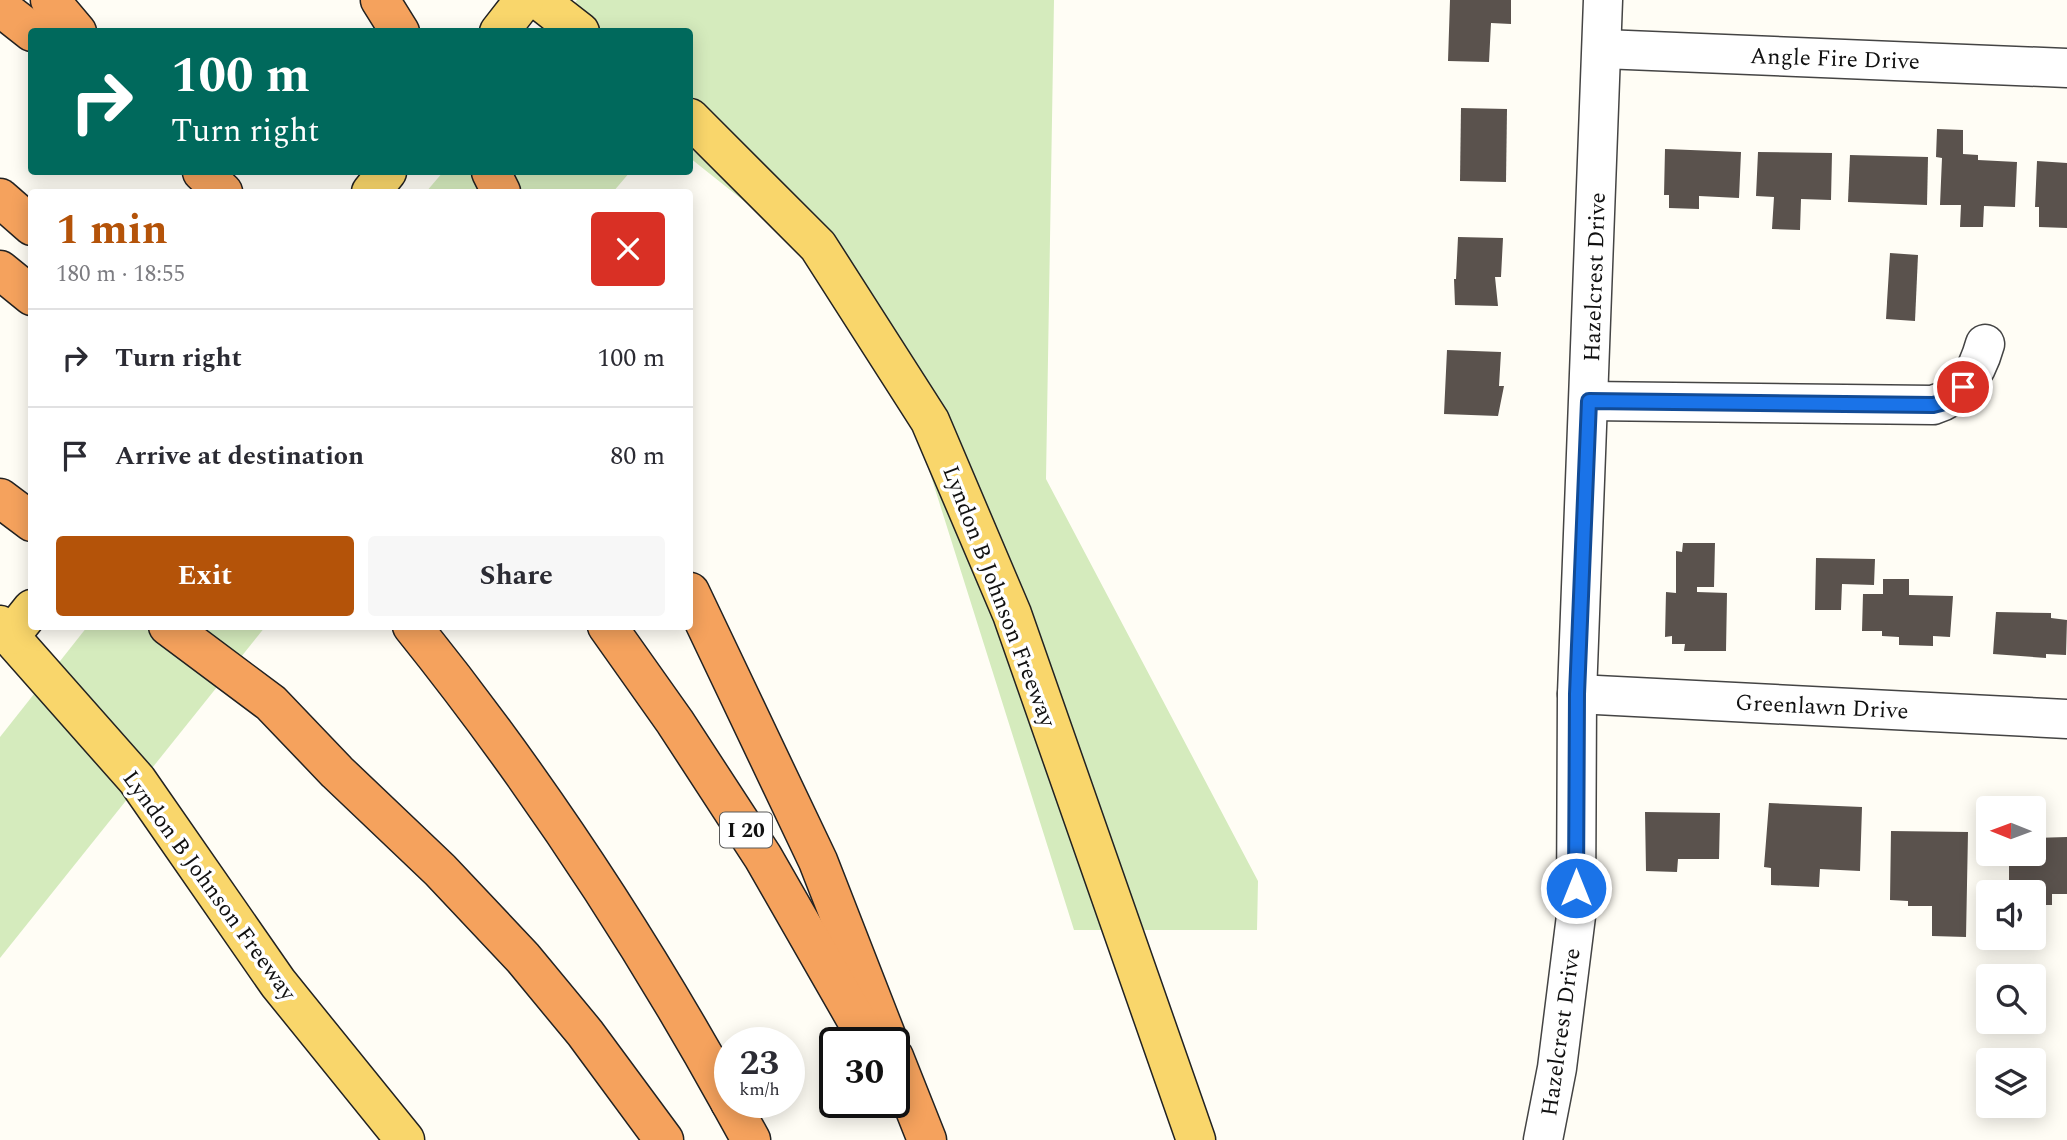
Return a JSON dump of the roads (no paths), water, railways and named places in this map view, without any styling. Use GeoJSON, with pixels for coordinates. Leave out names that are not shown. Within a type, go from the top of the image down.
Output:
{"type":"FeatureCollection","features":[{"type":"Feature","properties":{"kind":"highway"},"geometry":{"type":"LineString","coordinates":[[50,0],[74,28]]}},
{"type":"Feature","properties":{"kind":"highway"},"geometry":{"type":"LineString","coordinates":[[380,0],[398,28]]}},
{"type":"Feature","properties":{"kind":"highway"},"geometry":{"type":"LineString","coordinates":[[0,7],[28,29]]}},
{"type":"Feature","properties":{"kind":"highway"},"geometry":{"type":"LineString","coordinates":[[205,175],[220,189]]}},
{"type":"Feature","properties":{"kind":"highway"},"geometry":{"type":"LineString","coordinates":[[0,198],[28,222]]}},
{"type":"Feature","properties":{"kind":"highway"},"geometry":{"type":"LineString","coordinates":[[0,270],[28,293]]}},
{"type":"Feature","properties":{"kind":"highway"},"geometry":{"type":"LineString","coordinates":[[0,498],[28,519]]}},
{"type":"Feature","properties":{"kind":"highway"},"geometry":{"type":"LineString","coordinates":[[693,599],[818,861],[883,1027]]}},
{"type":"Feature","properties":{"kind":"highway"},"geometry":{"type":"LineString","coordinates":[[173,630],[271,703],[337,772],[440,870],[523,958],[585,1033],[664,1140]]}},
{"type":"Feature","properties":{"kind":"highway","name":"I 20"},"geometry":{"type":"LineString","coordinates":[[610,630],[676,722],[763,857],[860,1027]]}},
{"type":"Feature","properties":{"kind":"highway"},"geometry":{"type":"LineString","coordinates":[[414,632],[550,812],[673,999],[714,1073]]}},
{"type":"Feature","properties":{"kind":"highway"},"geometry":{"type":"LineString","coordinates":[[910,1098],[926,1140]]}},
{"type":"Feature","properties":{"kind":"highway"},"geometry":{"type":"LineString","coordinates":[[910,1114],[926,1140]]}},
{"type":"Feature","properties":{"kind":"highway"},"geometry":{"type":"LineString","coordinates":[[739,1118],[751,1140]]}},
{"type":"Feature","properties":{"kind":"main road"},"geometry":{"type":"LineString","coordinates":[[502,28],[524,0]]}},
{"type":"Feature","properties":{"kind":"main road"},"geometry":{"type":"LineString","coordinates":[[539,0],[575,28]]}},
{"type":"Feature","properties":{"kind":"main road","name":"Lyndon B Johnson Freeway"},"geometry":{"type":"LineString","coordinates":[[693,121],[818,246],[930,421],[1012,614],[1196,1140]]}},
{"type":"Feature","properties":{"kind":"main road"},"geometry":{"type":"LineString","coordinates":[[373,189],[385,175]]}},
{"type":"Feature","properties":{"kind":"main road","name":"Lyndon B Johnson Freeway"},"geometry":{"type":"LineString","coordinates":[[14,623],[137,780],[278,984],[405,1140]]}},
{"type":"Feature","properties":{"kind":"street","name":"Hazelcrest Drive"},"geometry":{"type":"LineString","coordinates":[[1543,1140],[1558,1068],[1576,916],[1577,694],[1603,0]]}},
{"type":"Feature","properties":{"kind":"street","name":"Angle Fire Drive"},"geometry":{"type":"LineString","coordinates":[[1602,49],[2067,68]]}},
{"type":"Feature","properties":{"kind":"street"},"geometry":{"type":"LineString","coordinates":[[1589,401],[1933,405],[1945,402],[1963,387],[1977,370],[1985,344]]}},
{"type":"Feature","properties":{"kind":"street","name":"Greenlawn Drive"},"geometry":{"type":"LineString","coordinates":[[1577,694],[2067,719]]}}]}
